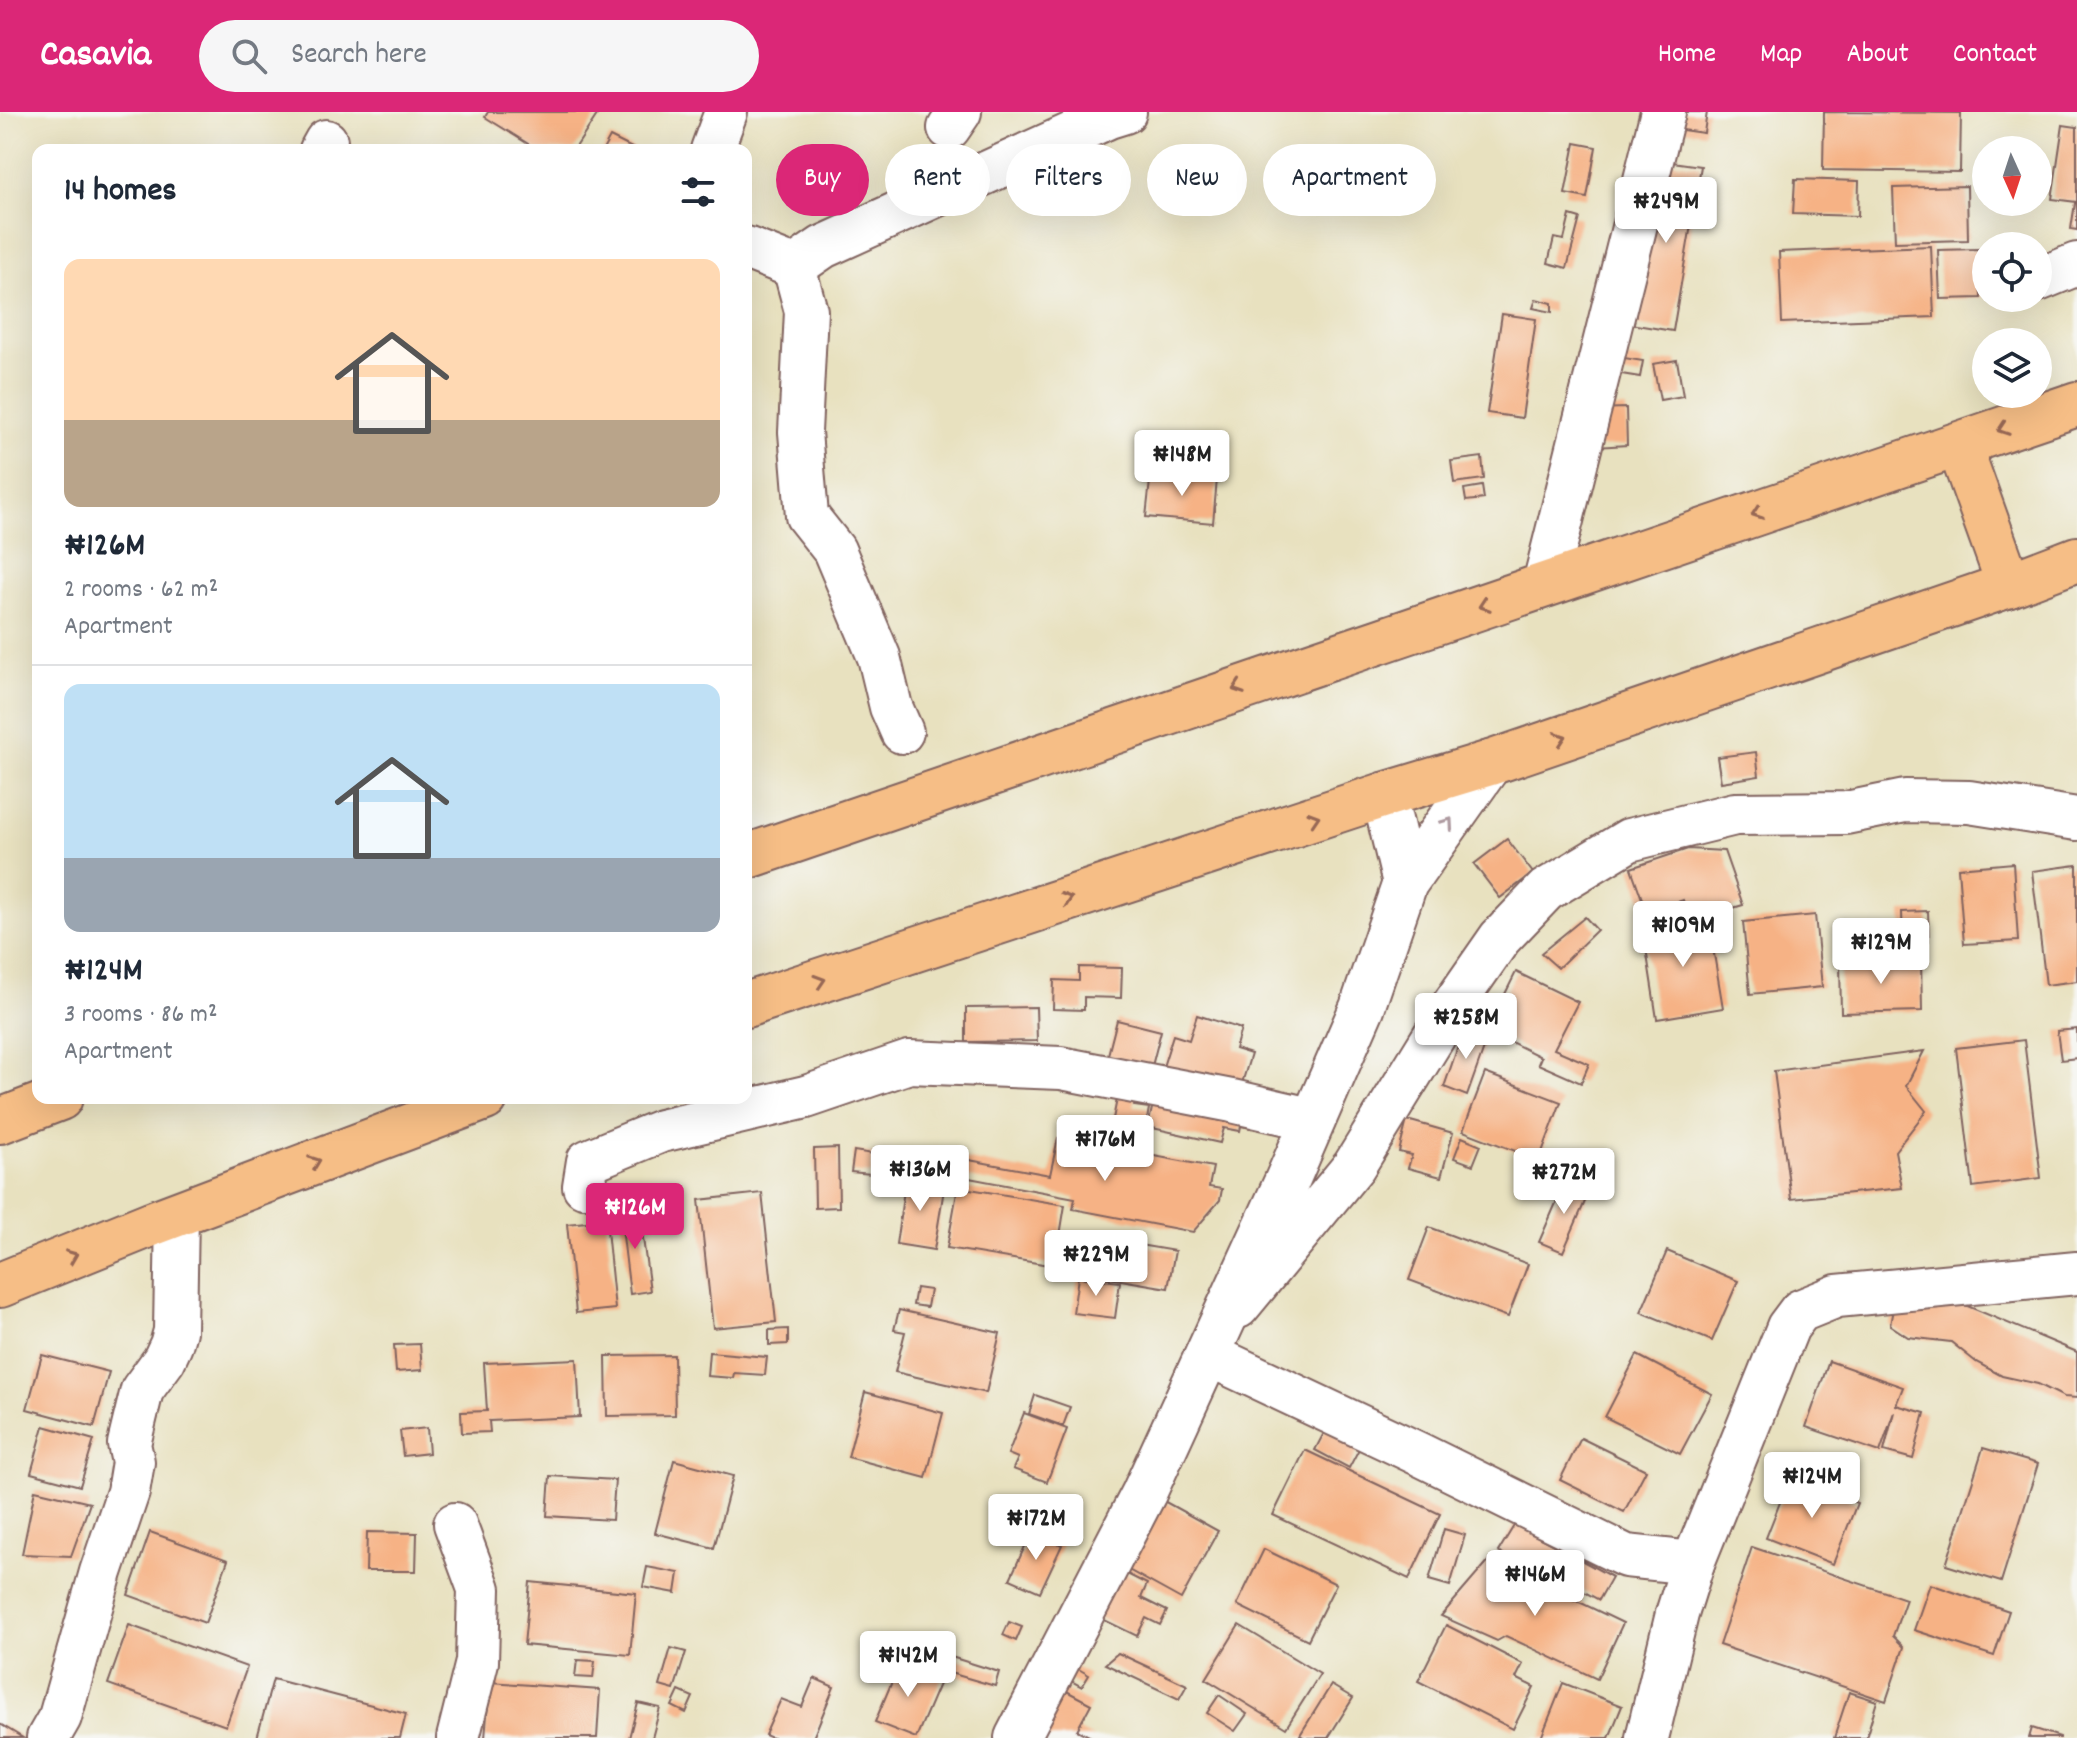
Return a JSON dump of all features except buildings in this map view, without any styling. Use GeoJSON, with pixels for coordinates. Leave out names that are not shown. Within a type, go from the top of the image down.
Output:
{"type":"FeatureCollection","features":[{"type":"Feature","properties":{"kind":"highway"},"geometry":{"type":"LineString","coordinates":[[752,855],[2077,404]]}},
{"type":"Feature","properties":{"kind":"highway"},"geometry":{"type":"LineString","coordinates":[[1959,445],[2009,585]]}},
{"type":"Feature","properties":{"kind":"highway"},"geometry":{"type":"LineString","coordinates":[[752,1003],[1490,763],[2077,559]]}},
{"type":"Feature","properties":{"kind":"highway"},"geometry":{"type":"LineString","coordinates":[[0,1121],[44,1104]]}},
{"type":"Feature","properties":{"kind":"highway"},"geometry":{"type":"LineString","coordinates":[[0,1285],[177,1214],[469,1104]]}},
{"type":"Feature","properties":{"kind":"street"},"geometry":{"type":"LineString","coordinates":[[714,144],[726,112]]}},
{"type":"Feature","properties":{"kind":"street"},"geometry":{"type":"LineString","coordinates":[[794,267],[823,247],[865,227],[1125,112]]}},
{"type":"Feature","properties":{"kind":"street"},"geometry":{"type":"LineString","coordinates":[[1545,584],[1663,112]]}},
{"type":"Feature","properties":{"kind":"street"},"geometry":{"type":"LineString","coordinates":[[752,250],[794,267]]}},
{"type":"Feature","properties":{"kind":"street"},"geometry":{"type":"LineString","coordinates":[[2052,274],[2077,264]]}},
{"type":"Feature","properties":{"kind":"street"},"geometry":{"type":"LineString","coordinates":[[794,267],[806,311],[800,432],[807,516],[834,550],[879,657],[891,707],[902,732]]}},
{"type":"Feature","properties":{"kind":"street"},"geometry":{"type":"LineString","coordinates":[[1017,1738],[1144,1493],[1214,1341],[1362,1008],[1405,883],[1490,763]]}},
{"type":"Feature","properties":{"kind":"street"},"geometry":{"type":"LineString","coordinates":[[1631,868],[1703,822],[1884,776],[2077,800]]}},
{"type":"Feature","properties":{"kind":"street"},"geometry":{"type":"LineString","coordinates":[[1384,795],[1405,883]]}},
{"type":"Feature","properties":{"kind":"street"},"geometry":{"type":"LineString","coordinates":[[1214,1341],[1354,1166],[1452,1007],[1500,938],[1546,890],[1629,840],[1735,814],[1846,813],[1905,801],[1969,802],[2077,819]]}},
{"type":"Feature","properties":{"kind":"street"},"geometry":{"type":"LineString","coordinates":[[584,1186],[588,1161],[661,1131],[806,1097],[909,1062],[1061,1068],[1314,1120]]}},
{"type":"Feature","properties":{"kind":"street"},"geometry":{"type":"LineString","coordinates":[[48,1738],[60,1717],[101,1572],[128,1492],[133,1462],[129,1444],[142,1390],[164,1360],[175,1331],[177,1214]]}},
{"type":"Feature","properties":{"kind":"street"},"geometry":{"type":"LineString","coordinates":[[1647,1738],[1677,1614],[1693,1563],[1788,1327],[1800,1311],[1837,1296],[2077,1273]]}},
{"type":"Feature","properties":{"kind":"street"},"geometry":{"type":"LineString","coordinates":[[1214,1341],[1419,1454],[1626,1556],[1693,1563]]}},
{"type":"Feature","properties":{"kind":"street"},"geometry":{"type":"LineString","coordinates":[[455,1524],[479,1589],[477,1662],[458,1738]]}},
{"type":"Feature","properties":{"kind":"street"},"geometry":{"type":"LineString","coordinates":[[1626,1556],[1677,1614]]}}]}
